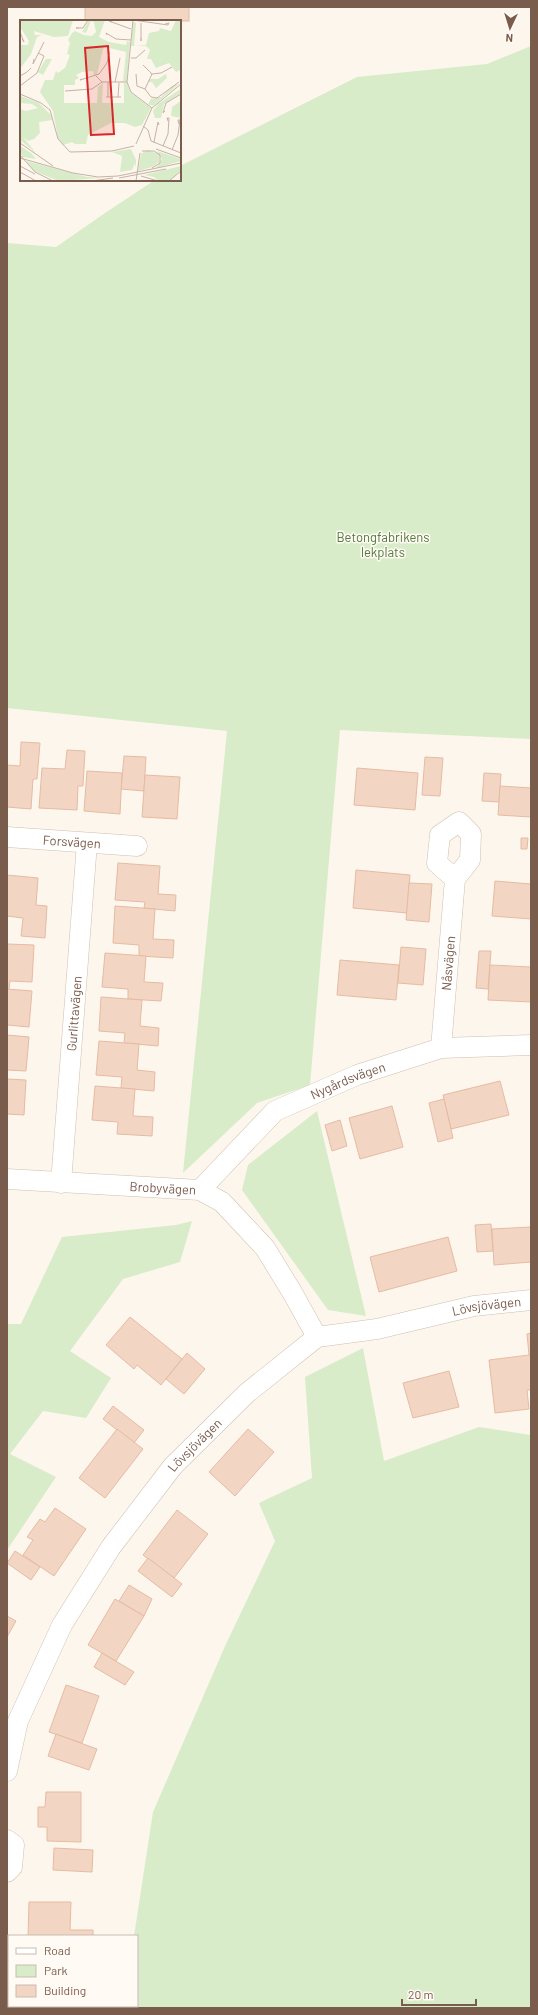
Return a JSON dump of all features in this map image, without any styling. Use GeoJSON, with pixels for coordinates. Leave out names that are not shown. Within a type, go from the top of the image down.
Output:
{"type":"FeatureCollection","features":[{"type":"Feature","properties":{"kind":"street","name":"Forsvägen"},"geometry":{"type":"LineString","coordinates":[[7,838],[137,846]]}},
{"type":"Feature","properties":{"kind":"street","name":"Gurlittavägen"},"geometry":{"type":"LineString","coordinates":[[61,1183],[87,843]]}},
{"type":"Feature","properties":{"kind":"street","name":"Nåsvägen"},"geometry":{"type":"LineString","coordinates":[[441,1048],[454,879]]}},
{"type":"Feature","properties":{"kind":"street","name":"Nygårdsvägen"},"geometry":{"type":"LineString","coordinates":[[200,1190],[275,1111],[357,1075],[441,1048],[531,1046]]}},
{"type":"Feature","properties":{"kind":"street","name":"Brobyvägen"},"geometry":{"type":"LineString","coordinates":[[7,1179],[200,1190],[222,1202],[265,1248],[317,1337]]}},
{"type":"Feature","properties":{"kind":"street","name":"Lövsjövägen"},"geometry":{"type":"LineString","coordinates":[[7,1771],[18,1721],[62,1625],[111,1546],[173,1466],[247,1393],[317,1337],[377,1329],[474,1306],[531,1300]]}},
{"type":"Feature","properties":{"kind":"street"},"geometry":{"type":"LineString","coordinates":[[7,1840],[14,1845],[12,1867],[7,1872]]}},
{"type":"Feature","properties":{"kind":"green space","name":"Betongfabrikens lekplats"},"geometry":{"type":"Polygon","coordinates":[[[531,46],[531,739],[340,730],[310,1085],[257,1103],[183,1173],[227,731],[7,708],[7,243],[56,247],[153,181],[181,181],[181,165],[357,77],[487,64],[531,46]]]}},
{"type":"Feature","properties":{"kind":"green space"},"geometry":{"type":"Polygon","coordinates":[[[317,1111],[366,1316],[328,1310],[242,1190],[248,1165],[317,1111]]]}},
{"type":"Feature","properties":{"kind":"green space"},"geometry":{"type":"Polygon","coordinates":[[[192,1221],[180,1262],[123,1279],[70,1351],[111,1378],[86,1418],[43,1411],[10,1454],[56,1477],[7,1550],[7,1324],[21,1324],[62,1237],[176,1225],[192,1221]]]}},
{"type":"Feature","properties":{"kind":"green space"},"geometry":{"type":"Polygon","coordinates":[[[363,1348],[384,1461],[479,1427],[531,1435],[531,2008],[7,2008],[7,1986],[8,2007],[138,2007],[138,1935],[134,1935],[153,1812],[226,1644],[275,1541],[259,1503],[312,1478],[305,1377],[363,1348]]]}},
{"type":"Feature","properties":{"kind":"building"},"geometry":{"type":"Polygon","coordinates":[[[85,7],[189,7],[189,21],[85,20],[85,7]]]}},
{"type":"Feature","properties":{"kind":"building"},"geometry":{"type":"Polygon","coordinates":[[[21,742],[40,743],[37,779],[33,779],[31,809],[7,807],[7,765],[20,766],[21,742]]]}},
{"type":"Feature","properties":{"kind":"building"},"geometry":{"type":"Polygon","coordinates":[[[67,750],[85,751],[83,786],[78,786],[77,810],[39,808],[42,768],[65,769],[67,750]]]}},
{"type":"Feature","properties":{"kind":"building"},"geometry":{"type":"Polygon","coordinates":[[[124,756],[146,757],[144,791],[121,789],[124,756]]]}},
{"type":"Feature","properties":{"kind":"building"},"geometry":{"type":"Polygon","coordinates":[[[425,757],[443,758],[440,796],[422,795],[425,757]]]}},
{"type":"Feature","properties":{"kind":"building"},"geometry":{"type":"Polygon","coordinates":[[[357,768],[418,773],[415,810],[354,805],[357,768]]]}},
{"type":"Feature","properties":{"kind":"building"},"geometry":{"type":"Polygon","coordinates":[[[87,771],[122,773],[120,814],[84,811],[87,771]]]}},
{"type":"Feature","properties":{"kind":"building"},"geometry":{"type":"Polygon","coordinates":[[[484,773],[501,774],[499,802],[482,801],[484,773]]]}},
{"type":"Feature","properties":{"kind":"building"},"geometry":{"type":"Polygon","coordinates":[[[145,775],[180,777],[177,819],[142,817],[145,775]]]}},
{"type":"Feature","properties":{"kind":"building"},"geometry":{"type":"Polygon","coordinates":[[[500,786],[531,788],[531,817],[498,815],[500,786]]]}},
{"type":"Feature","properties":{"kind":"building"},"geometry":{"type":"Polygon","coordinates":[[[521,838],[528,838],[527,849],[521,849],[521,838]]]}},
{"type":"Feature","properties":{"kind":"building"},"geometry":{"type":"Polygon","coordinates":[[[118,863],[160,866],[158,894],[176,895],[175,911],[144,908],[145,902],[115,900],[118,863]]]}},
{"type":"Feature","properties":{"kind":"building"},"geometry":{"type":"Polygon","coordinates":[[[356,870],[410,875],[407,913],[353,908],[356,870]]]}},
{"type":"Feature","properties":{"kind":"building"},"geometry":{"type":"Polygon","coordinates":[[[7,875],[38,878],[36,905],[47,906],[45,938],[21,936],[23,918],[7,916],[7,875]]]}},
{"type":"Feature","properties":{"kind":"building"},"geometry":{"type":"Polygon","coordinates":[[[495,881],[531,884],[531,919],[492,916],[495,881]]]}},
{"type":"Feature","properties":{"kind":"building"},"geometry":{"type":"Polygon","coordinates":[[[409,883],[432,884],[429,922],[406,920],[409,883]]]}},
{"type":"Feature","properties":{"kind":"building"},"geometry":{"type":"Polygon","coordinates":[[[115,906],[155,909],[153,939],[174,940],[173,958],[139,956],[139,945],[113,943],[115,906]]]}},
{"type":"Feature","properties":{"kind":"building"},"geometry":{"type":"Polygon","coordinates":[[[7,944],[34,945],[32,982],[10,981],[9,989],[7,989],[7,944]]]}},
{"type":"Feature","properties":{"kind":"building"},"geometry":{"type":"Polygon","coordinates":[[[401,947],[426,949],[423,985],[398,983],[401,947]]]}},
{"type":"Feature","properties":{"kind":"building"},"geometry":{"type":"Polygon","coordinates":[[[479,951],[491,951],[488,989],[476,988],[479,951]]]}},
{"type":"Feature","properties":{"kind":"building"},"geometry":{"type":"Polygon","coordinates":[[[105,953],[146,956],[144,982],[163,983],[161,1001],[128,999],[128,989],[102,987],[105,953]]]}},
{"type":"Feature","properties":{"kind":"building"},"geometry":{"type":"Polygon","coordinates":[[[340,960],[399,965],[396,1000],[337,995],[340,960]]]}},
{"type":"Feature","properties":{"kind":"building"},"geometry":{"type":"Polygon","coordinates":[[[490,965],[531,967],[531,1002],[488,1000],[490,965]]]}},
{"type":"Feature","properties":{"kind":"building"},"geometry":{"type":"Polygon","coordinates":[[[7,989],[32,991],[29,1027],[7,1025],[7,989]]]}},
{"type":"Feature","properties":{"kind":"building"},"geometry":{"type":"Polygon","coordinates":[[[101,997],[142,1000],[140,1026],[159,1028],[158,1046],[124,1043],[125,1033],[99,1031],[101,997]]]}},
{"type":"Feature","properties":{"kind":"building"},"geometry":{"type":"Polygon","coordinates":[[[7,1035],[29,1037],[26,1071],[7,1070],[7,1035]]]}},
{"type":"Feature","properties":{"kind":"building"},"geometry":{"type":"Polygon","coordinates":[[[99,1041],[139,1044],[137,1070],[155,1072],[154,1091],[121,1088],[122,1077],[96,1075],[99,1041]]]}},
{"type":"Feature","properties":{"kind":"building"},"geometry":{"type":"Polygon","coordinates":[[[7,1079],[26,1080],[24,1115],[7,1114],[7,1079]]]}},
{"type":"Feature","properties":{"kind":"building"},"geometry":{"type":"Polygon","coordinates":[[[500,1081],[509,1115],[451,1129],[443,1095],[500,1081]]]}},
{"type":"Feature","properties":{"kind":"building"},"geometry":{"type":"Polygon","coordinates":[[[95,1086],[135,1089],[133,1116],[153,1117],[152,1136],[117,1134],[118,1122],[92,1120],[95,1086]]]}},
{"type":"Feature","properties":{"kind":"building"},"geometry":{"type":"Polygon","coordinates":[[[444,1099],[453,1138],[438,1142],[429,1103],[444,1099]]]}},
{"type":"Feature","properties":{"kind":"building"},"geometry":{"type":"Polygon","coordinates":[[[392,1106],[403,1147],[360,1159],[349,1118],[392,1106]]]}},
{"type":"Feature","properties":{"kind":"building"},"geometry":{"type":"Polygon","coordinates":[[[340,1120],[347,1146],[332,1151],[325,1125],[340,1120]]]}},
{"type":"Feature","properties":{"kind":"building"},"geometry":{"type":"Polygon","coordinates":[[[491,1224],[493,1251],[477,1252],[475,1225],[491,1224]]]}},
{"type":"Feature","properties":{"kind":"building"},"geometry":{"type":"Polygon","coordinates":[[[531,1227],[531,1262],[494,1265],[492,1229],[531,1227]]]}},
{"type":"Feature","properties":{"kind":"building"},"geometry":{"type":"Polygon","coordinates":[[[448,1237],[457,1271],[379,1292],[370,1257],[448,1237]]]}},
{"type":"Feature","properties":{"kind":"building"},"geometry":{"type":"Polygon","coordinates":[[[130,1317],[182,1359],[161,1385],[137,1365],[134,1369],[106,1345],[130,1317]]]}},
{"type":"Feature","properties":{"kind":"building"},"geometry":{"type":"Polygon","coordinates":[[[531,1333],[531,1355],[529,1355],[527,1334],[531,1333]]]}},
{"type":"Feature","properties":{"kind":"building"},"geometry":{"type":"Polygon","coordinates":[[[187,1353],[205,1369],[184,1394],[166,1379],[187,1353]]]}},
{"type":"Feature","properties":{"kind":"building"},"geometry":{"type":"Polygon","coordinates":[[[531,1355],[531,1390],[527,1390],[529,1409],[495,1413],[489,1360],[531,1355]]]}},
{"type":"Feature","properties":{"kind":"building"},"geometry":{"type":"Polygon","coordinates":[[[449,1371],[459,1407],[413,1418],[403,1383],[449,1371]]]}},
{"type":"Feature","properties":{"kind":"building"},"geometry":{"type":"Polygon","coordinates":[[[113,1406],[144,1430],[134,1443],[103,1419],[113,1406]]]}},
{"type":"Feature","properties":{"kind":"building"},"geometry":{"type":"Polygon","coordinates":[[[117,1429],[143,1449],[105,1498],[79,1478],[117,1429]]]}},
{"type":"Feature","properties":{"kind":"building"},"geometry":{"type":"Polygon","coordinates":[[[248,1429],[274,1452],[235,1496],[209,1472],[248,1429]]]}},
{"type":"Feature","properties":{"kind":"building"},"geometry":{"type":"Polygon","coordinates":[[[55,1508],[86,1529],[54,1576],[23,1555],[33,1540],[27,1537],[40,1519],[45,1522],[55,1508]]]}},
{"type":"Feature","properties":{"kind":"building"},"geometry":{"type":"Polygon","coordinates":[[[177,1510],[208,1534],[174,1578],[143,1555],[177,1510]]]}},
{"type":"Feature","properties":{"kind":"building"},"geometry":{"type":"Polygon","coordinates":[[[15,1551],[40,1567],[31,1580],[7,1563],[15,1551]]]}},
{"type":"Feature","properties":{"kind":"building"},"geometry":{"type":"Polygon","coordinates":[[[148,1558],[182,1584],[172,1597],[138,1571],[148,1558]]]}},
{"type":"Feature","properties":{"kind":"building"},"geometry":{"type":"Polygon","coordinates":[[[129,1585],[152,1599],[144,1616],[119,1601],[129,1585]]]}},
{"type":"Feature","properties":{"kind":"building"},"geometry":{"type":"Polygon","coordinates":[[[115,1599],[144,1616],[116,1661],[88,1645],[115,1599]]]}},
{"type":"Feature","properties":{"kind":"building"},"geometry":{"type":"Polygon","coordinates":[[[7,1616],[16,1621],[7,1637],[7,1616]]]}},
{"type":"Feature","properties":{"kind":"building"},"geometry":{"type":"Polygon","coordinates":[[[102,1653],[134,1672],[125,1685],[94,1667],[102,1653]]]}},
{"type":"Feature","properties":{"kind":"building"},"geometry":{"type":"Polygon","coordinates":[[[66,1685],[99,1696],[82,1743],[49,1732],[66,1685]]]}},
{"type":"Feature","properties":{"kind":"building"},"geometry":{"type":"Polygon","coordinates":[[[56,1734],[97,1749],[89,1770],[48,1756],[56,1734]]]}},
{"type":"Feature","properties":{"kind":"building"},"geometry":{"type":"Polygon","coordinates":[[[46,1792],[81,1792],[81,1842],[47,1841],[47,1827],[38,1827],[38,1807],[45,1807],[46,1792]]]}},
{"type":"Feature","properties":{"kind":"building"},"geometry":{"type":"Polygon","coordinates":[[[54,1848],[93,1850],[92,1872],[53,1870],[54,1848]]]}},
{"type":"Feature","properties":{"kind":"building"},"geometry":{"type":"Polygon","coordinates":[[[29,1902],[71,1902],[70,1930],[93,1930],[93,1935],[28,1935],[29,1902]]]}}]}
